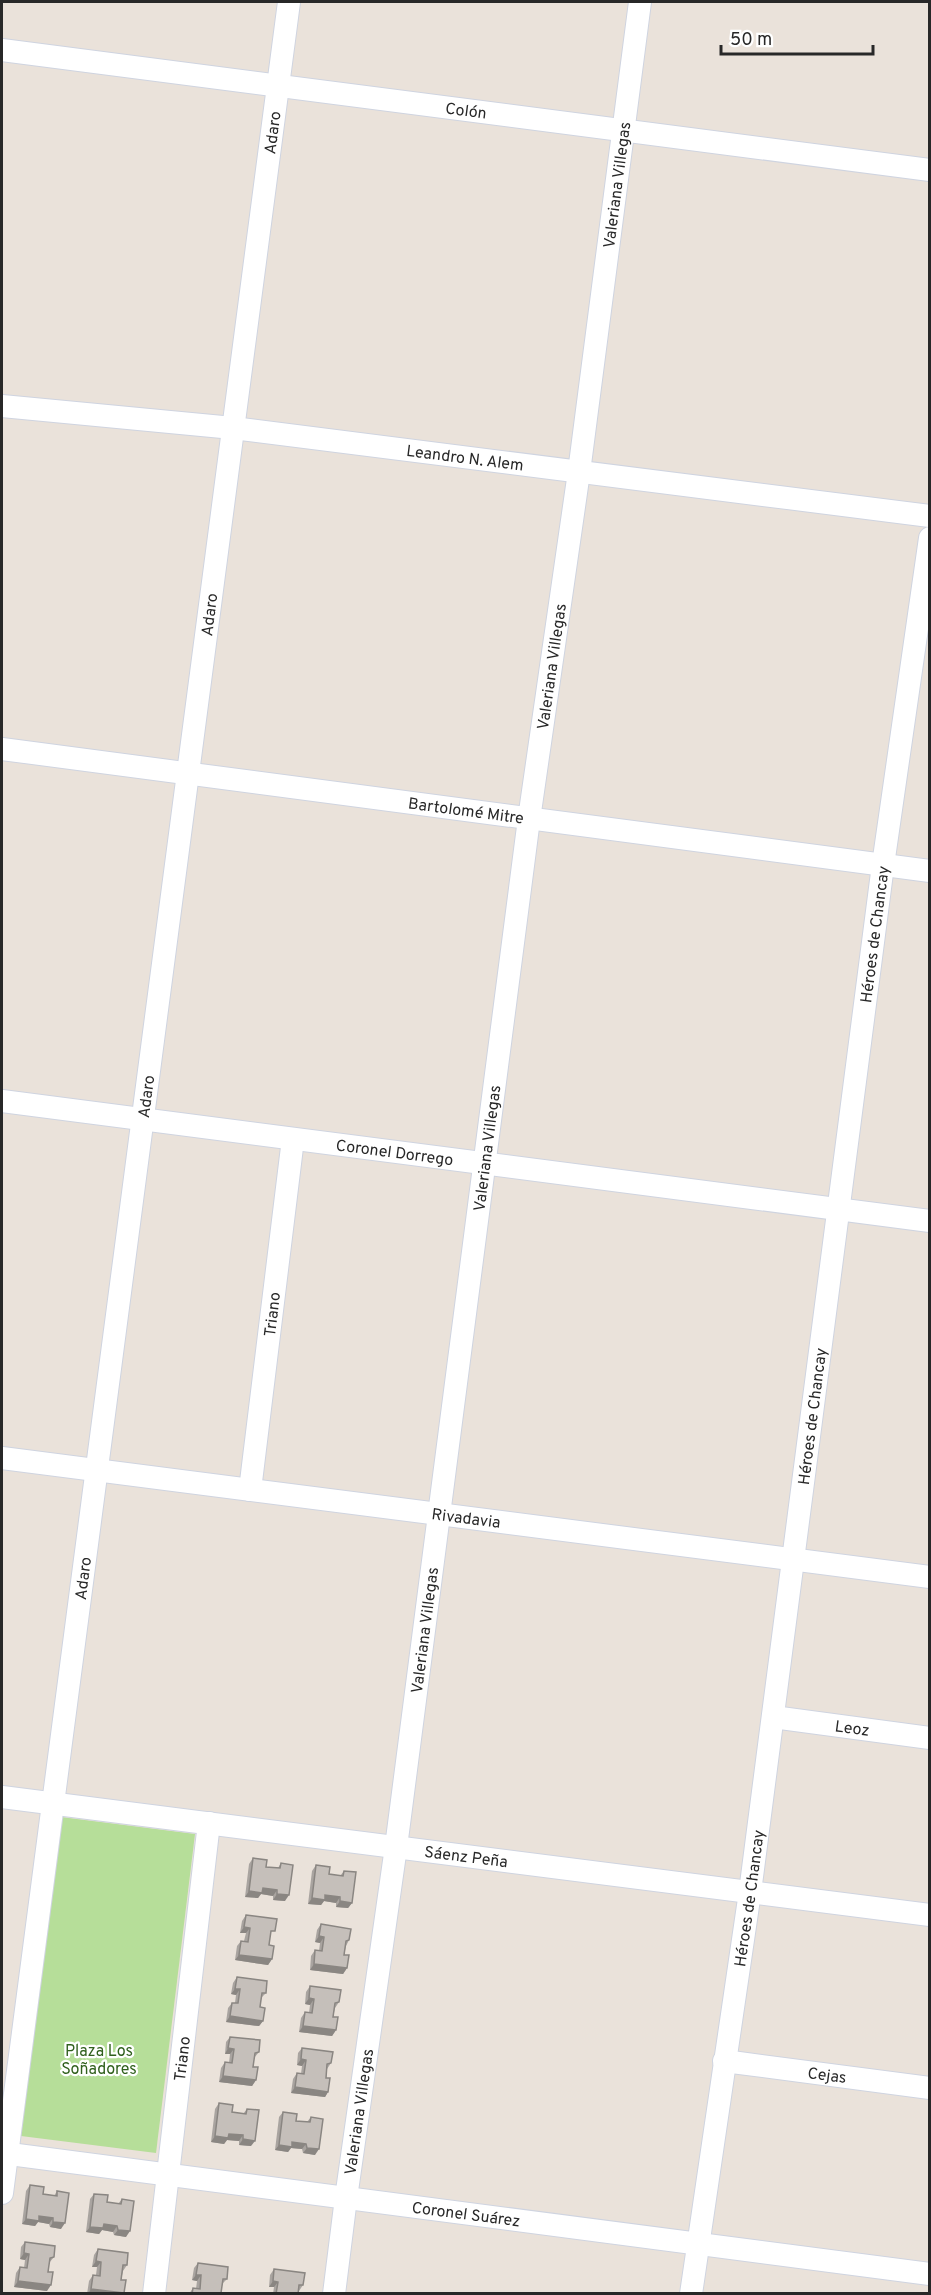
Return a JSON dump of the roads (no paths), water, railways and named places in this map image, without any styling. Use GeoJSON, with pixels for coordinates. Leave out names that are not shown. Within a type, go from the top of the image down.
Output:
{"type":"FeatureCollection","features":[{"type":"Feature","properties":{"kind":"street","name":"Adaro"},"geometry":{"type":"LineString","coordinates":[[2,2193],[4,2153],[289,2]]}},
{"type":"Feature","properties":{"kind":"street","name":"Valeriana Villegas"},"geometry":{"type":"LineString","coordinates":[[334,2294],[396,1847],[530,819],[579,472],[640,2]]}},
{"type":"Feature","properties":{"kind":"street","name":"Colón"},"geometry":{"type":"LineString","coordinates":[[2,50],[930,170]]}},
{"type":"Feature","properties":{"kind":"street","name":"Leandro N. Alem"},"geometry":{"type":"LineString","coordinates":[[2,405],[233,428],[930,516]]}},
{"type":"Feature","properties":{"kind":"street","name":"Héroes de Chancay"},"geometry":{"type":"LineString","coordinates":[[691,2294],[750,1892],[883,865],[930,538]]}},
{"type":"Feature","properties":{"kind":"street","name":"Bartolomé Mitre"},"geometry":{"type":"LineString","coordinates":[[2,749],[930,872]]}},
{"type":"Feature","properties":{"kind":"street","name":"Coronel Dorrego"},"geometry":{"type":"LineString","coordinates":[[2,1101],[930,1221]]}},
{"type":"Feature","properties":{"kind":"street","name":"Triano"},"geometry":{"type":"LineString","coordinates":[[250,1490],[293,1139]]}},
{"type":"Feature","properties":{"kind":"street","name":"Rivadavia"},"geometry":{"type":"LineString","coordinates":[[2,1458],[930,1577]]}},
{"type":"Feature","properties":{"kind":"street","name":"Leoz"},"geometry":{"type":"LineString","coordinates":[[773,1717],[930,1738]]}},
{"type":"Feature","properties":{"kind":"street","name":"Sáenz Peña"},"geometry":{"type":"LineString","coordinates":[[2,1797],[930,1915]]}},
{"type":"Feature","properties":{"kind":"street","name":"Triano"},"geometry":{"type":"LineString","coordinates":[[154,2294],[209,1823]]}},
{"type":"Feature","properties":{"kind":"street","name":"Cejas"},"geometry":{"type":"LineString","coordinates":[[724,2061],[930,2088]]}},
{"type":"Feature","properties":{"kind":"street","name":"Coronel Suárez"},"geometry":{"type":"LineString","coordinates":[[4,2153],[930,2274]]}},
{"type":"Feature","properties":{"kind":"park label","name":"Plaza Los Soñadores"},"geometry":{"type":"Point","coordinates":[99,2059]}}]}
